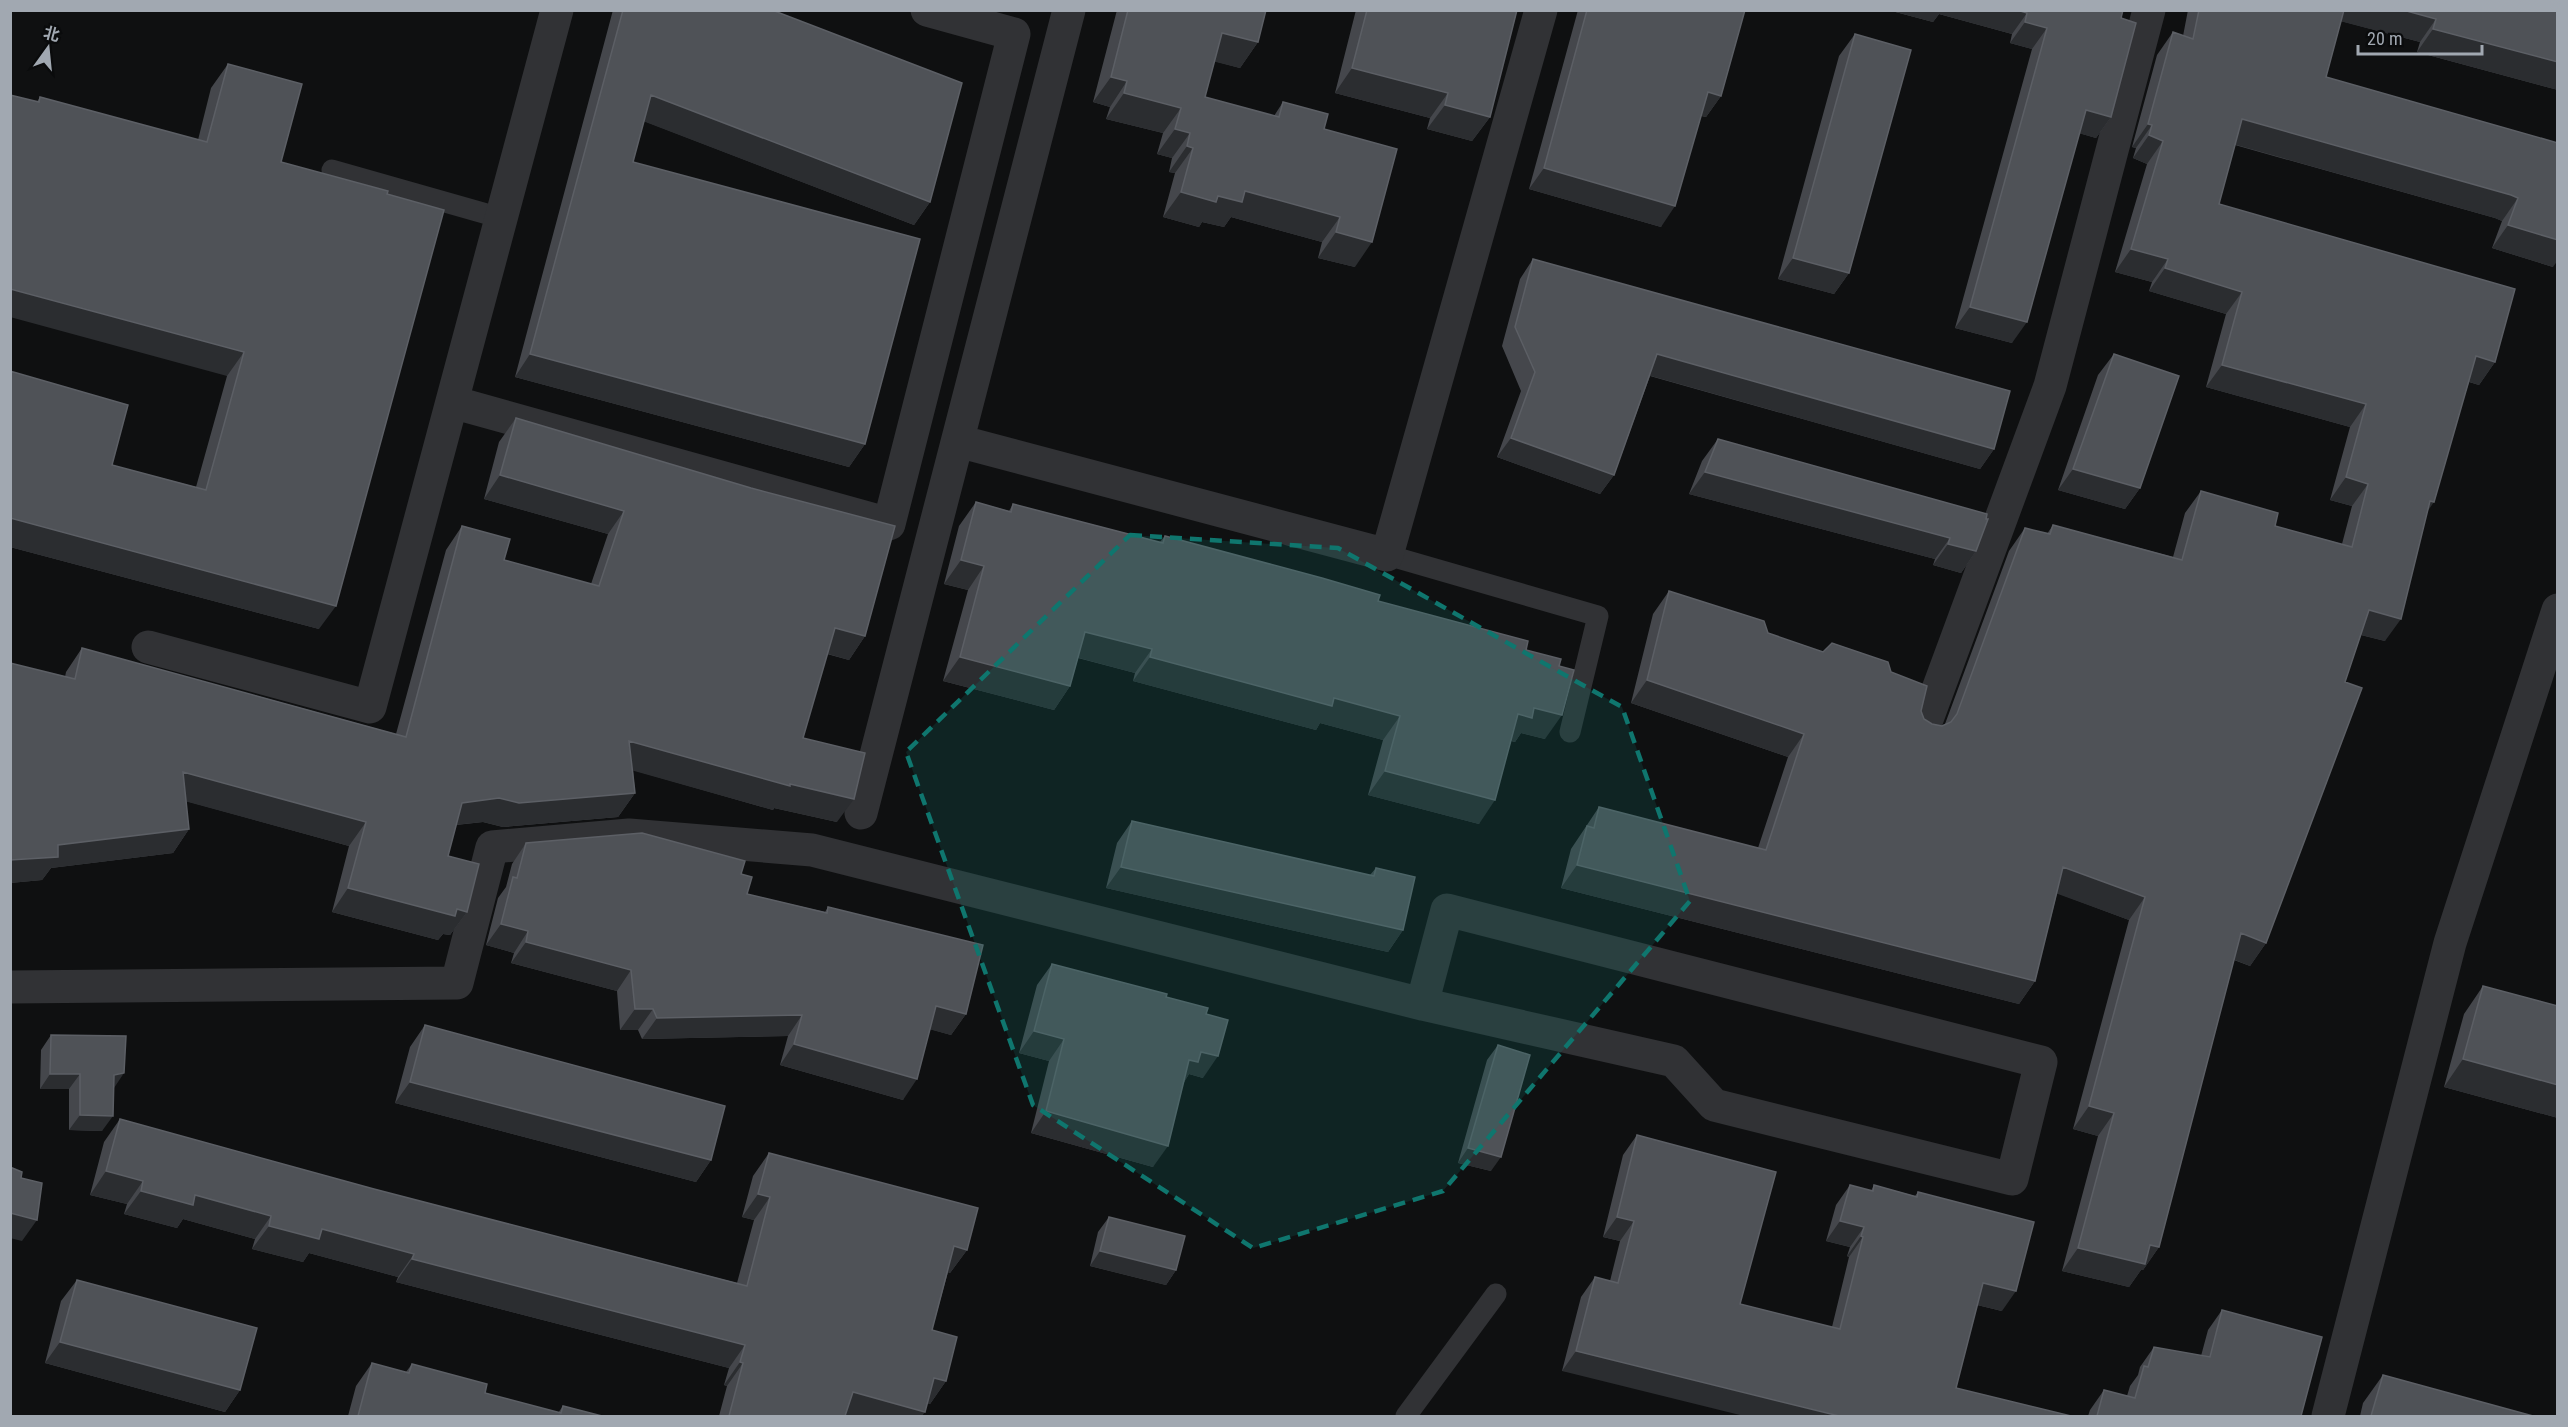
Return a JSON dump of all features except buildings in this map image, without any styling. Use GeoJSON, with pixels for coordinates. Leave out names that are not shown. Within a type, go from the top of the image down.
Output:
{"type":"FeatureCollection","features":[{"type":"Feature","properties":{"kind":"street"},"geometry":{"type":"LineString","coordinates":[[148,647],[370,707],[556,10]]}},
{"type":"Feature","properties":{"kind":"street"},"geometry":{"type":"LineString","coordinates":[[452,402],[889,524],[1014,34],[927,10]]}},
{"type":"Feature","properties":{"kind":"street"},"geometry":{"type":"LineString","coordinates":[[861,813],[1070,10]]}},
{"type":"Feature","properties":{"kind":"street"},"geometry":{"type":"LineString","coordinates":[[958,441],[1387,555],[1541,10]]}},
{"type":"Feature","properties":{"kind":"street"},"geometry":{"type":"LineString","coordinates":[[1923,730],[2050,387],[2150,10]]}},
{"type":"Feature","properties":{"kind":"street"},"geometry":{"type":"LineString","coordinates":[[2328,1416],[2450,943],[2558,610]]}},
{"type":"Feature","properties":{"kind":"street"},"geometry":{"type":"LineString","coordinates":[[10,987],[457,983],[492,847],[629,835],[812,850],[1422,1004],[1674,1061],[1714,1106],[2012,1179],[2041,1062],[1447,910],[1422,1004]]}},
{"type":"Feature","properties":{"kind":"lane"},"geometry":{"type":"LineString","coordinates":[[332,170],[501,218]]}},
{"type":"Feature","properties":{"kind":"lane"},"geometry":{"type":"LineString","coordinates":[[1387,555],[1598,616],[1570,732]]}},
{"type":"Feature","properties":{"kind":"lane"},"geometry":{"type":"LineString","coordinates":[[1406,1416],[1496,1294]]}},
{"type":"Feature","properties":{"kind":"highlighted area"},"geometry":{"type":"Polygon","coordinates":[[[1130,535],[1338,548],[1622,707],[1690,901],[1443,1191],[1253,1248],[1033,1105],[906,752],[1130,535]]]}}]}
